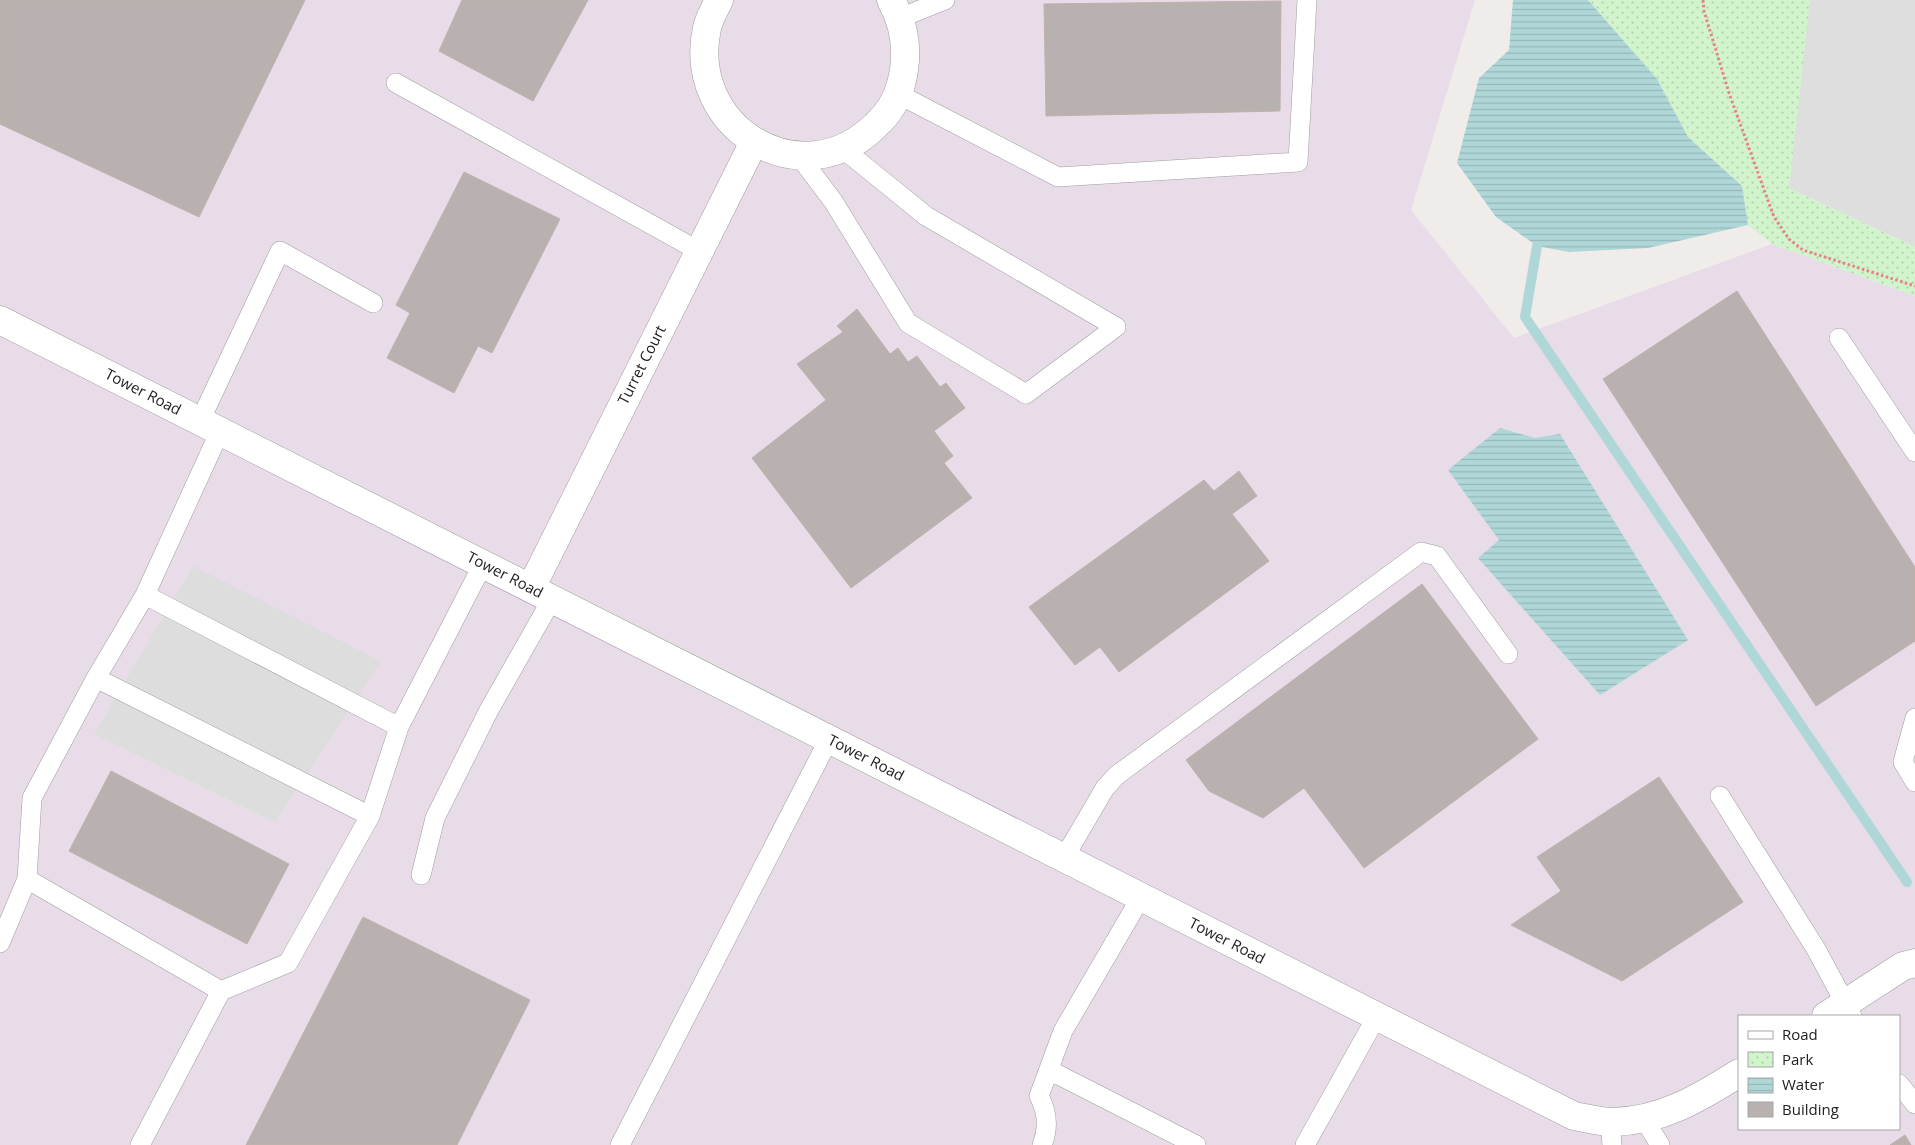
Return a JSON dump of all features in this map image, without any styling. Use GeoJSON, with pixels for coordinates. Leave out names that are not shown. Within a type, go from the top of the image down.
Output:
{"type":"FeatureCollection","features":[{"type":"Feature","properties":{"kind":"street"},"geometry":{"type":"LineString","coordinates":[[720,0],[707,26],[704,60],[711,93],[728,121],[754,142],[776,152],[800,156],[821,154],[842,148],[865,136],[884,117],[898,94],[905,69],[906,43],[896,9]]}},
{"type":"Feature","properties":{"kind":"street","name":"Turret Court"},"geometry":{"type":"LineString","coordinates":[[541,594],[699,251],[754,142]]}},
{"type":"Feature","properties":{"kind":"street","name":"Tower Road"},"geometry":{"type":"LineString","coordinates":[[0,320],[1611,1133],[1644,1119],[1674,1110],[1700,1098],[1738,1074]]}},
{"type":"Feature","properties":{"kind":"street"},"geometry":{"type":"LineString","coordinates":[[1841,1012],[1903,966],[1915,963]]}},
{"type":"Feature","properties":{"kind":"lane"},"geometry":{"type":"LineString","coordinates":[[896,9],[944,0]]}},
{"type":"Feature","properties":{"kind":"lane"},"geometry":{"type":"LineString","coordinates":[[898,94],[1058,177],[1298,162],[1307,0]]}},
{"type":"Feature","properties":{"kind":"lane"},"geometry":{"type":"LineString","coordinates":[[396,84],[699,251]]}},
{"type":"Feature","properties":{"kind":"lane"},"geometry":{"type":"LineString","coordinates":[[800,156],[833,201],[908,323],[1026,394],[1116,327],[926,216],[842,148]]}},
{"type":"Feature","properties":{"kind":"lane"},"geometry":{"type":"LineString","coordinates":[[0,943],[27,879],[32,798],[96,678],[145,594],[280,251],[372,302]]}},
{"type":"Feature","properties":{"kind":"lane"},"geometry":{"type":"LineString","coordinates":[[1839,338],[1915,452]]}},
{"type":"Feature","properties":{"kind":"lane"},"geometry":{"type":"LineString","coordinates":[[1064,858],[1105,788],[1117,775],[1421,552],[1437,556],[1508,654]]}},
{"type":"Feature","properties":{"kind":"lane"},"geometry":{"type":"LineString","coordinates":[[140,1145],[221,991],[288,963],[370,816],[399,727],[483,564]]}},
{"type":"Feature","properties":{"kind":"lane"},"geometry":{"type":"LineString","coordinates":[[145,594],[399,727]]}},
{"type":"Feature","properties":{"kind":"lane"},"geometry":{"type":"LineString","coordinates":[[421,876],[435,818],[488,710],[541,594]]}},
{"type":"Feature","properties":{"kind":"lane"},"geometry":{"type":"LineString","coordinates":[[96,678],[370,816]]}},
{"type":"Feature","properties":{"kind":"lane"},"geometry":{"type":"LineString","coordinates":[[1915,718],[1902,762],[1915,782]]}},
{"type":"Feature","properties":{"kind":"lane"},"geometry":{"type":"LineString","coordinates":[[620,1145],[829,739]]}},
{"type":"Feature","properties":{"kind":"lane"},"geometry":{"type":"LineString","coordinates":[[1720,796],[1816,949],[1841,1012]]}},
{"type":"Feature","properties":{"kind":"lane"},"geometry":{"type":"LineString","coordinates":[[27,879],[221,991]]}},
{"type":"Feature","properties":{"kind":"lane"},"geometry":{"type":"LineString","coordinates":[[1042,1145],[1045,1138],[1046,1111],[1039,1096],[1063,1031],[1141,897]]}},
{"type":"Feature","properties":{"kind":"lane"},"geometry":{"type":"LineString","coordinates":[[1305,1145],[1377,1016]]}},
{"type":"Feature","properties":{"kind":"lane"},"geometry":{"type":"LineString","coordinates":[[1049,1070],[1196,1145]]}},
{"type":"Feature","properties":{"kind":"lane"},"geometry":{"type":"LineString","coordinates":[[1900,1085],[1915,1104]]}},
{"type":"Feature","properties":{"kind":"lane"},"geometry":{"type":"LineString","coordinates":[[1644,1119],[1660,1145]]}},
{"type":"Feature","properties":{"kind":"path"},"geometry":{"type":"LineString","coordinates":[[1703,0],[1704,11],[1729,93],[1774,217],[1789,239],[1803,250],[1915,286]]}},
{"type":"Feature","properties":{"kind":"shaded area"},"geometry":{"type":"Polygon","coordinates":[[[0,0],[1475,0],[1411,210],[1514,338],[1772,244],[1915,296],[1915,1145],[0,1145],[0,0]]]}},
{"type":"Feature","properties":{"kind":"shaded area"},"geometry":{"type":"Polygon","coordinates":[[[1804,0],[1915,0],[1915,247],[1789,188],[1804,0]]]}},
{"type":"Feature","properties":{"kind":"shaded area"},"geometry":{"type":"Polygon","coordinates":[[[193,566],[381,661],[275,822],[94,734],[193,566]]]}},
{"type":"Feature","properties":{"kind":"green space"},"geometry":{"type":"Polygon","coordinates":[[[1588,0],[1810,0],[1789,188],[1915,247],[1915,296],[1772,244],[1748,225],[1742,186],[1688,137],[1657,79],[1588,0]]]}},
{"type":"Feature","properties":{"kind":"water"},"geometry":{"type":"Polygon","coordinates":[[[1513,0],[1588,0],[1657,79],[1688,137],[1742,186],[1748,225],[1648,248],[1569,252],[1537,246],[1496,217],[1457,163],[1479,78],[1509,50],[1513,0]]]}},
{"type":"Feature","properties":{"kind":"water"},"geometry":{"type":"Polygon","coordinates":[[[1500,428],[1535,438],[1560,434],[1688,640],[1600,695],[1478,558],[1499,540],[1448,470],[1500,428]]]}},
{"type":"Feature","properties":{"kind":"building"},"geometry":{"type":"Polygon","coordinates":[[[0,0],[305,0],[199,217],[0,124],[0,0]]]}},
{"type":"Feature","properties":{"kind":"building"},"geometry":{"type":"Polygon","coordinates":[[[462,0],[588,0],[533,101],[439,51],[462,0]]]}},
{"type":"Feature","properties":{"kind":"building"},"geometry":{"type":"Polygon","coordinates":[[[1281,1],[1280,111],[1046,116],[1044,4],[1281,1]]]}},
{"type":"Feature","properties":{"kind":"building"},"geometry":{"type":"Polygon","coordinates":[[[464,172],[560,219],[492,353],[478,346],[454,393],[387,358],[410,313],[396,305],[464,172]]]}},
{"type":"Feature","properties":{"kind":"building"},"geometry":{"type":"Polygon","coordinates":[[[1737,291],[1915,567],[1915,641],[1816,706],[1603,379],[1737,291]]]}},
{"type":"Feature","properties":{"kind":"building"},"geometry":{"type":"Polygon","coordinates":[[[857,309],[890,354],[898,348],[908,362],[917,356],[940,387],[946,383],[965,408],[934,431],[953,456],[944,463],[972,498],[851,588],[752,458],[826,400],[797,364],[843,332],[837,326],[857,309]]]}},
{"type":"Feature","properties":{"kind":"building"},"geometry":{"type":"Polygon","coordinates":[[[1239,471],[1257,496],[1232,514],[1269,561],[1119,672],[1100,647],[1075,665],[1029,607],[1204,480],[1214,491],[1239,471]]]}},
{"type":"Feature","properties":{"kind":"building"},"geometry":{"type":"Polygon","coordinates":[[[1422,584],[1538,739],[1364,868],[1304,788],[1263,818],[1209,791],[1186,760],[1422,584]]]}},
{"type":"Feature","properties":{"kind":"building"},"geometry":{"type":"Polygon","coordinates":[[[111,771],[289,864],[247,944],[69,851],[111,771]]]}},
{"type":"Feature","properties":{"kind":"building"},"geometry":{"type":"Polygon","coordinates":[[[1659,777],[1743,902],[1622,981],[1511,925],[1561,891],[1537,857],[1659,777]]]}},
{"type":"Feature","properties":{"kind":"building"},"geometry":{"type":"Polygon","coordinates":[[[363,917],[530,1000],[457,1145],[246,1145],[363,917]]]}},
{"type":"Feature","properties":{"kind":"building"},"geometry":{"type":"Polygon","coordinates":[[[1905,1135],[1911,1145],[1890,1145],[1905,1135]]]}},
{"type":"Feature","properties":{"kind":"waterway"},"geometry":{"type":"LineString","coordinates":[[1537,246],[1525,317],[1907,882]]}}]}
